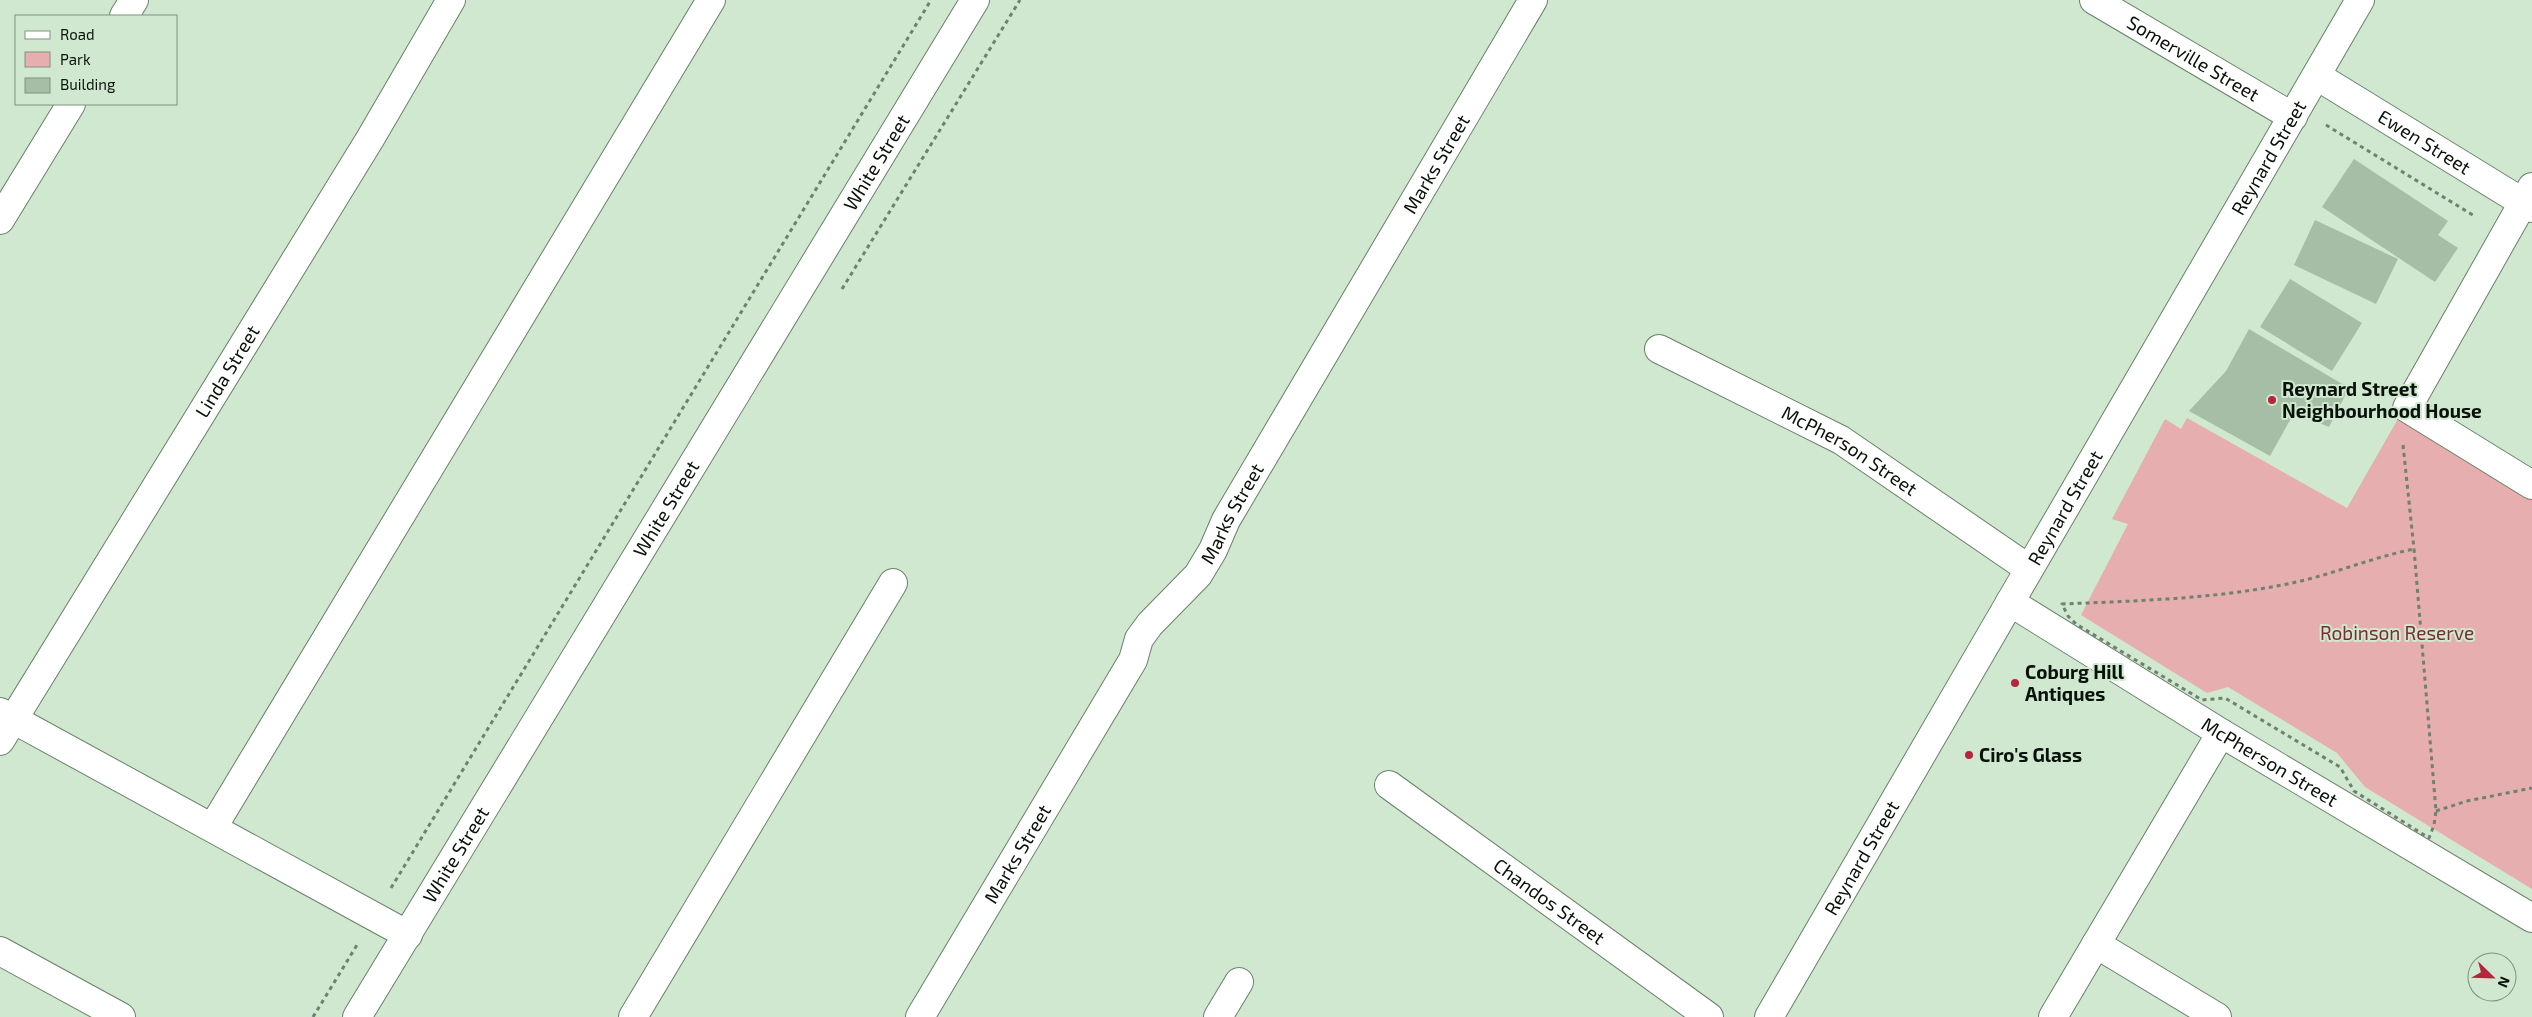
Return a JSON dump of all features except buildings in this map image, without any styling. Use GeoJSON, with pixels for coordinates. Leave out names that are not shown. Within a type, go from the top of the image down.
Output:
{"type":"FeatureCollection","features":[{"type":"Feature","properties":{"kind":"street"},"geometry":{"type":"LineString","coordinates":[[125,15],[134,0]]}},
{"type":"Feature","properties":{"kind":"street","name":"Linda Street"},"geometry":{"type":"LineString","coordinates":[[4,724],[365,147],[452,0]]}},
{"type":"Feature","properties":{"kind":"street"},"geometry":{"type":"LineString","coordinates":[[213,827],[711,0]]}},
{"type":"Feature","properties":{"kind":"street","name":"White Street"},"geometry":{"type":"LineString","coordinates":[[357,1017],[976,0]]}},
{"type":"Feature","properties":{"kind":"street","name":"Marks Street"},"geometry":{"type":"LineString","coordinates":[[920,1017],[1133,660],[1139,639],[1150,624],[1198,575],[1213,550],[1226,520],[1533,0]]}},
{"type":"Feature","properties":{"kind":"street","name":"Somerville Street"},"geometry":{"type":"LineString","coordinates":[[2094,0],[2293,117]]}},
{"type":"Feature","properties":{"kind":"street","name":"Reynard Street"},"geometry":{"type":"LineString","coordinates":[[1769,1017],[2360,0]]}},
{"type":"Feature","properties":{"kind":"street","name":"Ewen Street"},"geometry":{"type":"LineString","coordinates":[[2317,76],[2529,200]]}},
{"type":"Feature","properties":{"kind":"street"},"geometry":{"type":"LineString","coordinates":[[0,220],[70,105]]}},
{"type":"Feature","properties":{"kind":"street"},"geometry":{"type":"LineString","coordinates":[[2529,200],[2505,235],[2407,408],[2532,485]]}},
{"type":"Feature","properties":{"kind":"street","name":"McPherson Street"},"geometry":{"type":"LineString","coordinates":[[1659,349],[1841,440],[2029,570]]}},
{"type":"Feature","properties":{"kind":"street"},"geometry":{"type":"LineString","coordinates":[[633,1017],[893,583]]}},
{"type":"Feature","properties":{"kind":"street","name":"McPherson Street"},"geometry":{"type":"LineString","coordinates":[[2010,602],[2220,733],[2532,918]]}},
{"type":"Feature","properties":{"kind":"street"},"geometry":{"type":"LineString","coordinates":[[4,724],[213,827],[408,935]]}},
{"type":"Feature","properties":{"kind":"street"},"geometry":{"type":"LineString","coordinates":[[2053,1017],[2220,733]]}},
{"type":"Feature","properties":{"kind":"street","name":"Chandos Street"},"geometry":{"type":"LineString","coordinates":[[1389,785],[1709,1017]]}},
{"type":"Feature","properties":{"kind":"street"},"geometry":{"type":"LineString","coordinates":[[2096,944],[2217,1017]]}},
{"type":"Feature","properties":{"kind":"street"},"geometry":{"type":"LineString","coordinates":[[0,951],[121,1017]]}},
{"type":"Feature","properties":{"kind":"street"},"geometry":{"type":"LineString","coordinates":[[1218,1017],[1239,982]]}},
{"type":"Feature","properties":{"kind":"path"},"geometry":{"type":"LineString","coordinates":[[313,1017],[931,0]]}},
{"type":"Feature","properties":{"kind":"path"},"geometry":{"type":"LineString","coordinates":[[2323,124],[2505,235]]}},
{"type":"Feature","properties":{"kind":"path"},"geometry":{"type":"LineString","coordinates":[[2407,408],[2402,431],[2414,549],[2436,811],[2434,825],[2428,838],[2354,791],[2340,768],[2225,698],[2202,700],[2076,624],[2068,616],[2062,604],[2226,594],[2323,576],[2414,549]]}},
{"type":"Feature","properties":{"kind":"path"},"geometry":{"type":"LineString","coordinates":[[2436,811],[2467,801],[2532,788]]}},
{"type":"Feature","properties":{"kind":"green space","name":"Robinson Reserve"},"geometry":{"type":"Polygon","coordinates":[[[2399,417],[2532,497],[2532,889],[2365,787],[2337,753],[2228,687],[2207,693],[2081,615],[2128,524],[2112,519],[2165,419],[2181,429],[2187,418],[2347,508],[2399,417]]]}},
{"type":"Feature","properties":{"kind":"place","name":"Reynard Street Neighbourhood House"},"geometry":{"type":"Point","coordinates":[2272,400]}},
{"type":"Feature","properties":{"kind":"place","name":"Coburg Hill Antiques"},"geometry":{"type":"Point","coordinates":[2015,683]}},
{"type":"Feature","properties":{"kind":"place","name":"Ciro's Glass"},"geometry":{"type":"Point","coordinates":[1969,755]}}]}
